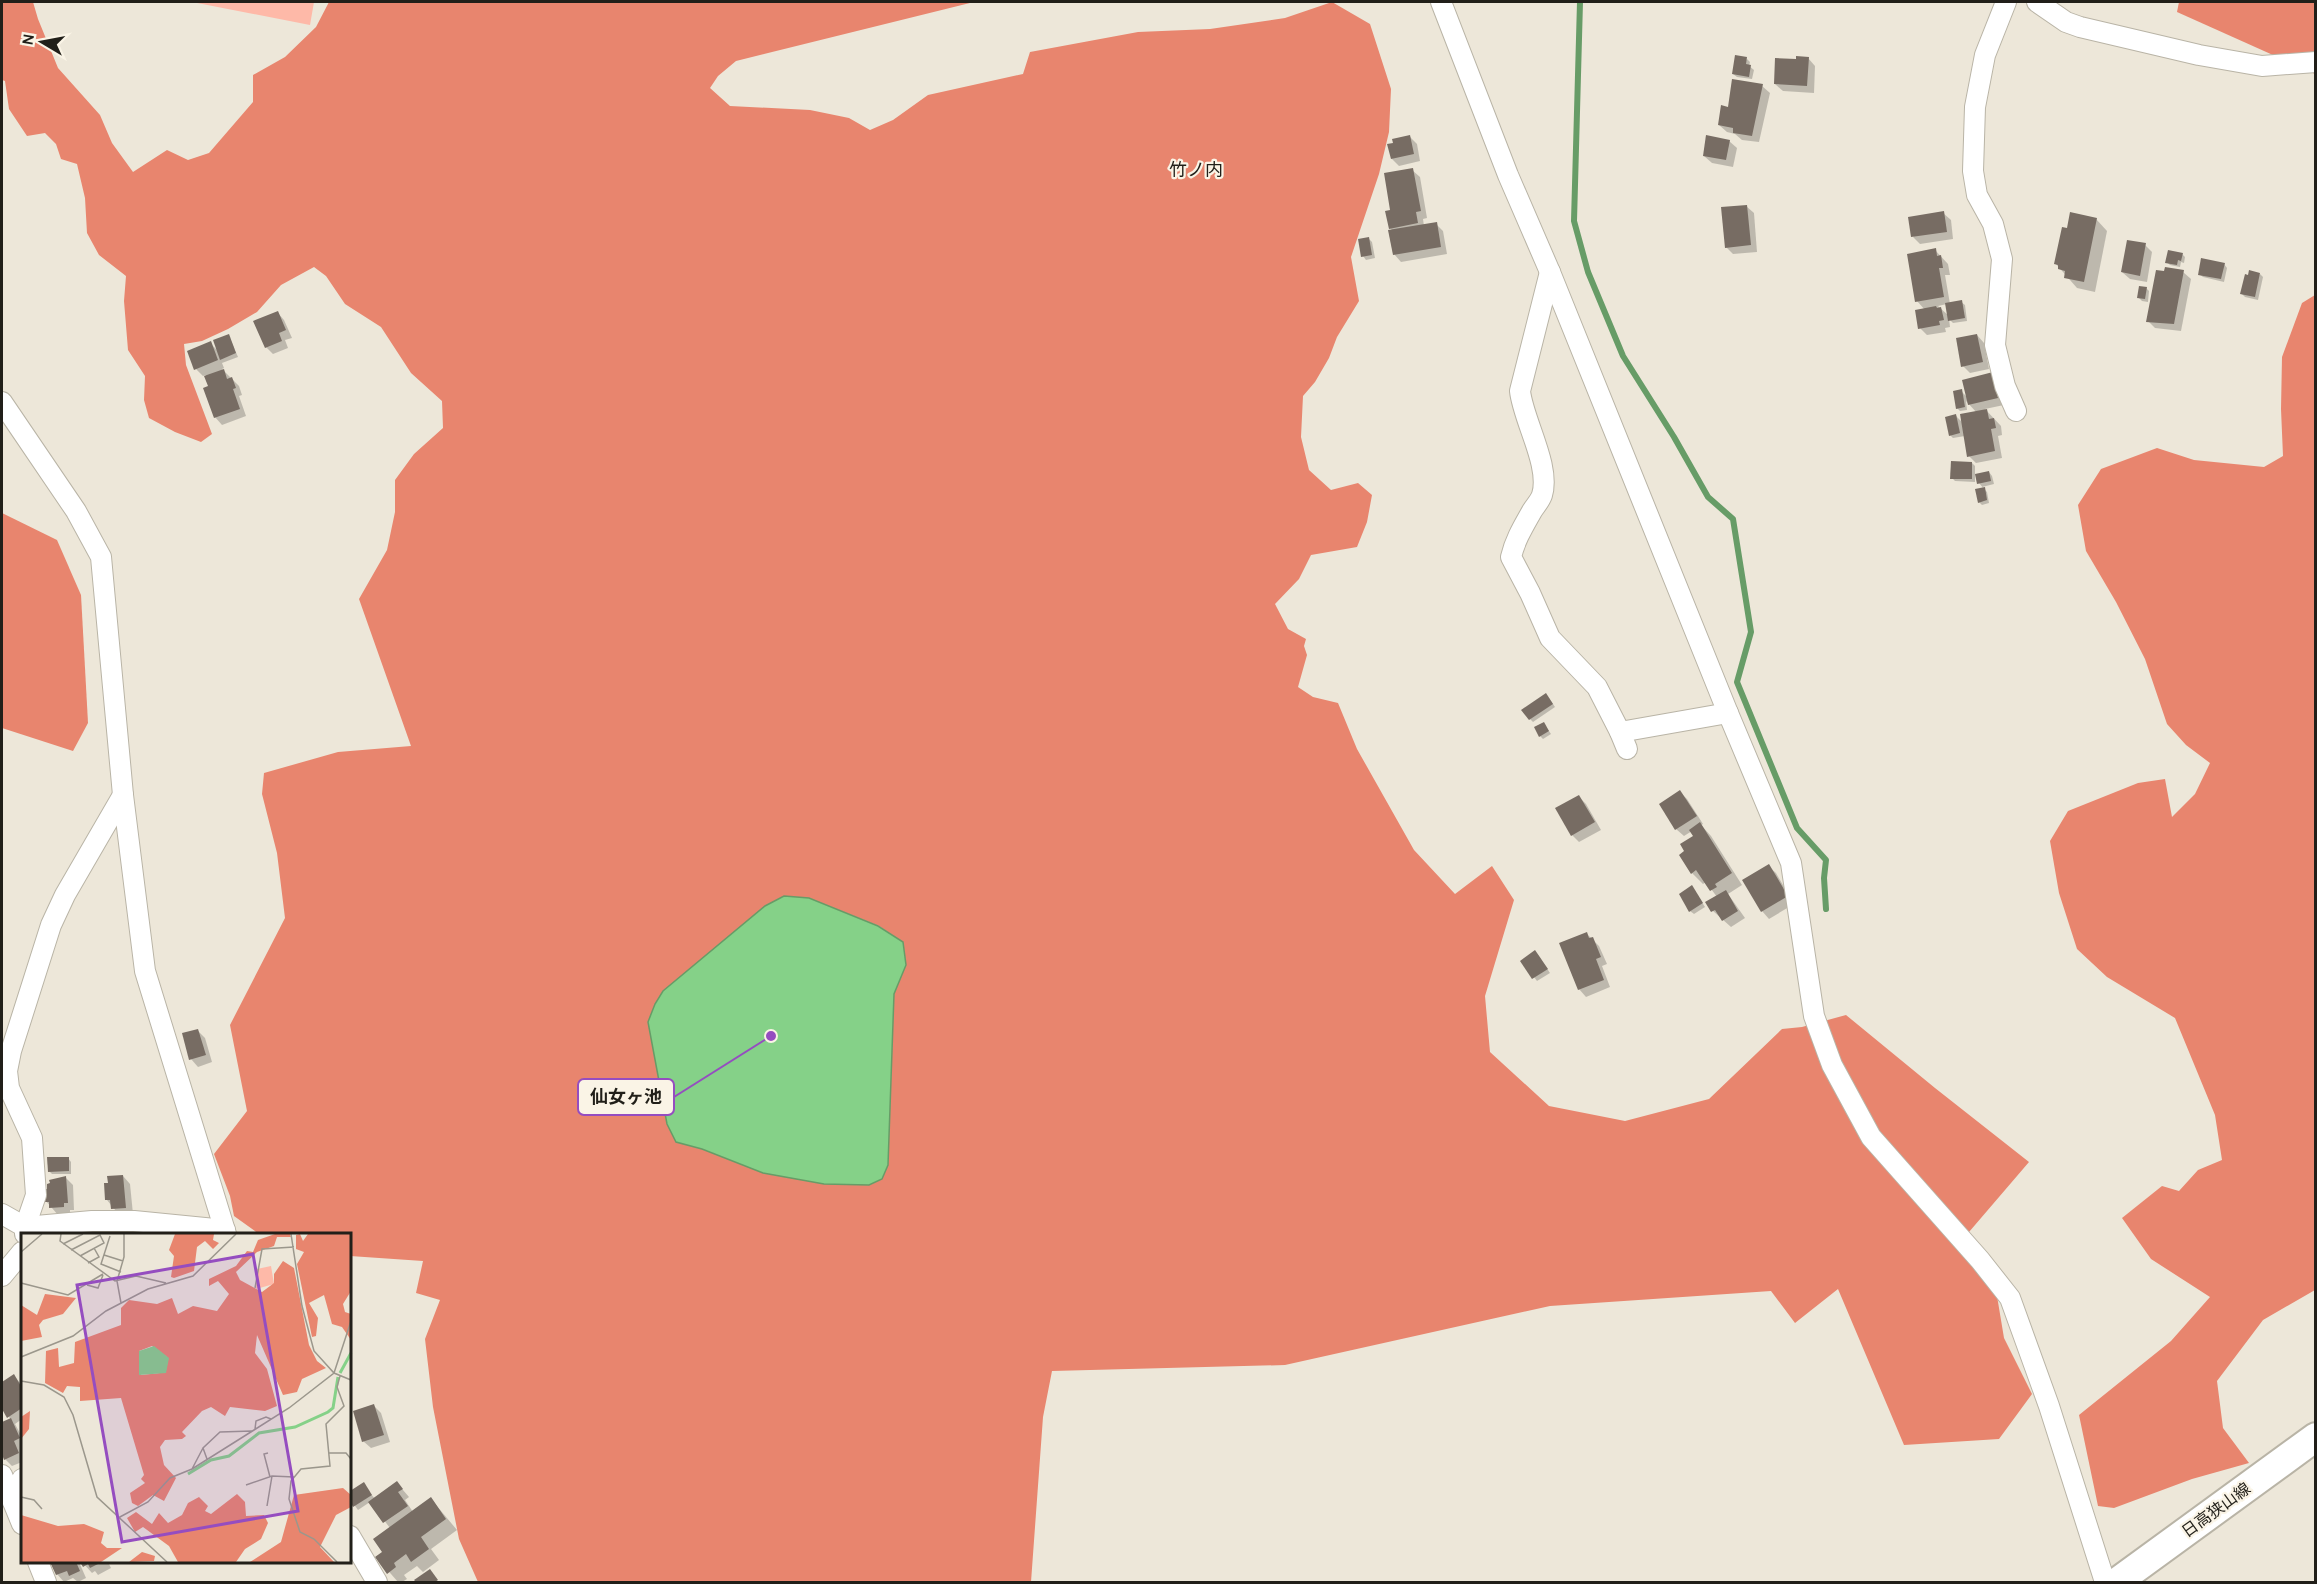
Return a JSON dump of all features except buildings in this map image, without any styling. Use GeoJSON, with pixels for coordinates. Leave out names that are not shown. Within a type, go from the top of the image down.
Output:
{"type":"FeatureCollection","features":[{"type":"Feature","properties":{"kind":"main road","name":"日高狭山線"},"geometry":{"type":"LineString","coordinates":[[2117,1582],[2316,1437]]}},
{"type":"Feature","properties":{"kind":"street"},"geometry":{"type":"LineString","coordinates":[[1441,2],[1508,175],[1550,272],[1791,863],[1814,1016],[1832,1065],[1871,1137],[1980,1260],[2010,1298],[2049,1406],[2105,1582]]}},
{"type":"Feature","properties":{"kind":"street"},"geometry":{"type":"LineString","coordinates":[[2006,2],[1985,55],[1976,107],[1973,171],[1977,195],[1993,224],[2002,259],[1995,345],[2005,386],[2016,411]]}},
{"type":"Feature","properties":{"kind":"street"},"geometry":{"type":"LineString","coordinates":[[2037,2],[2066,22],[2080,27],[2199,55],[2262,66],[2316,62]]}},
{"type":"Feature","properties":{"kind":"street"},"geometry":{"type":"LineString","coordinates":[[1550,272],[1520,391],[1522,404],[1536,440],[1542,474],[1542,494],[1515,540],[1510,557],[1530,593],[1550,638],[1598,687],[1624,741],[1728,713]]}},
{"type":"Feature","properties":{"kind":"street"},"geometry":{"type":"LineString","coordinates":[[2,402],[76,511],[100,556],[123,795],[145,972],[226,1232],[134,1221],[92,1221],[25,1231],[2,1214]]}},
{"type":"Feature","properties":{"kind":"street"},"geometry":{"type":"LineString","coordinates":[[25,1231],[36,1195],[32,1138],[9,1088],[7,1071],[11,1051],[51,925],[65,895],[123,795]]}},
{"type":"Feature","properties":{"kind":"street"},"geometry":{"type":"LineString","coordinates":[[2,1276],[21,1253]]}},
{"type":"Feature","properties":{"kind":"street"},"geometry":{"type":"LineString","coordinates":[[2,1475],[21,1522]]}},
{"type":"Feature","properties":{"kind":"street"},"geometry":{"type":"LineString","coordinates":[[13,1502],[21,1482]]}},
{"type":"Feature","properties":{"kind":"street"},"geometry":{"type":"LineString","coordinates":[[351,1538],[377,1582]]}},
{"type":"Feature","properties":{"kind":"street"},"geometry":{"type":"LineString","coordinates":[[38,1563],[46,1582]]}},
{"type":"Feature","properties":{"kind":"shaded area"},"geometry":{"type":"Polygon","coordinates":[[[2,2],[33,2],[58,68],[100,115],[112,143],[133,172],[167,150],[188,160],[209,153],[253,102],[253,75],[285,57],[316,27],[329,2],[974,2],[736,61],[718,76],[710,88],[730,106],[810,110],[849,118],[870,130],[893,120],[928,95],[1023,74],[1030,52],[1138,32],[1210,29],[1285,18],[1332,2],[1370,24],[1391,89],[1389,132],[1379,174],[1351,257],[1359,301],[1337,337],[1329,358],[1315,382],[1303,396],[1301,437],[1309,470],[1331,490],[1358,483],[1372,495],[1367,522],[1357,547],[1311,555],[1299,579],[1275,604],[1288,629],[1306,639],[1304,646],[1307,655],[1298,687],[1313,697],[1338,703],[1357,749],[1414,850],[1455,894],[1492,866],[1514,900],[1485,996],[1490,1052],[1549,1106],[1625,1121],[1709,1099],[1782,1029],[1802,1027],[1846,1015],[2029,1162],[1957,1246],[1997,1296],[2004,1338],[2032,1394],[1999,1439],[1904,1445],[1838,1289],[1795,1323],[1771,1291],[1550,1306],[1285,1365],[1052,1371],[1043,1417],[1031,1582],[478,1582],[459,1539],[433,1407],[425,1339],[440,1300],[416,1293],[423,1261],[351,1256],[351,1233],[258,1233],[234,1216],[230,1196],[214,1154],[247,1111],[230,1025],[285,918],[277,853],[262,794],[264,773],[338,752],[411,746],[359,599],[387,550],[395,512],[395,480],[414,454],[443,428],[442,401],[411,373],[381,327],[345,304],[326,276],[314,267],[281,285],[257,312],[202,341],[184,344],[186,365],[212,434],[201,442],[175,432],[149,418],[144,400],[145,376],[128,350],[124,301],[126,276],[99,255],[87,233],[85,198],[77,164],[61,159],[56,144],[45,133],[27,136],[9,109],[5,81],[2,80],[2,2]],[[809,898],[676,1142],[702,1149],[882,1178],[888,1165],[894,994],[906,965],[903,942],[879,926],[809,898]]]}},
{"type":"Feature","properties":{"kind":"shaded area"},"geometry":{"type":"Polygon","coordinates":[[[192,2],[314,2],[310,25],[192,2]]]}},
{"type":"Feature","properties":{"kind":"shaded area"},"geometry":{"type":"Polygon","coordinates":[[[2179,2],[2315,2],[2315,74],[2177,12],[2179,2]]]}},
{"type":"Feature","properties":{"kind":"shaded area"},"geometry":{"type":"Polygon","coordinates":[[[2315,295],[2315,1290],[2263,1320],[2217,1381],[2223,1428],[2249,1463],[2192,1479],[2114,1508],[2098,1506],[2079,1415],[2171,1341],[2210,1297],[2151,1259],[2122,1218],[2162,1186],[2179,1191],[2198,1170],[2222,1160],[2215,1115],[2175,1018],[2107,977],[2077,949],[2059,893],[2050,841],[2068,811],[2138,783],[2165,779],[2172,817],[2195,794],[2210,763],[2186,745],[2167,724],[2145,659],[2116,602],[2086,551],[2078,505],[2101,469],[2157,448],[2194,460],[2264,467],[2283,456],[2282,357],[2302,303],[2315,295]]]}},
{"type":"Feature","properties":{"kind":"shaded area"},"geometry":{"type":"Polygon","coordinates":[[[2,513],[57,540],[81,595],[88,723],[73,751],[2,728],[2,513]]]}},
{"type":"Feature","properties":{"kind":"shaded area"},"geometry":{"type":"Polygon","coordinates":[[[784,896],[809,898],[878,926],[903,942],[906,965],[894,994],[888,1165],[882,1179],[869,1185],[824,1184],[763,1173],[702,1149],[676,1142],[667,1124],[648,1022],[655,1004],[663,991],[765,906],[784,896]]]}},
{"type":"Feature","properties":{"kind":"waterway"},"geometry":{"type":"LineString","coordinates":[[1580,2],[1574,221],[1588,272],[1623,356],[1674,437],[1708,497],[1733,519],[1751,632],[1737,682],[1797,828],[1826,860],[1824,878],[1826,909]]}},
{"type":"Feature","properties":{"kind":"place","name":"仙女ヶ池"},"geometry":{"type":"Point","coordinates":[771,1036]}},
{"type":"Feature","properties":{"kind":"district","name":"竹ノ内"},"geometry":{"type":"Point","coordinates":[1196,170]}}]}
